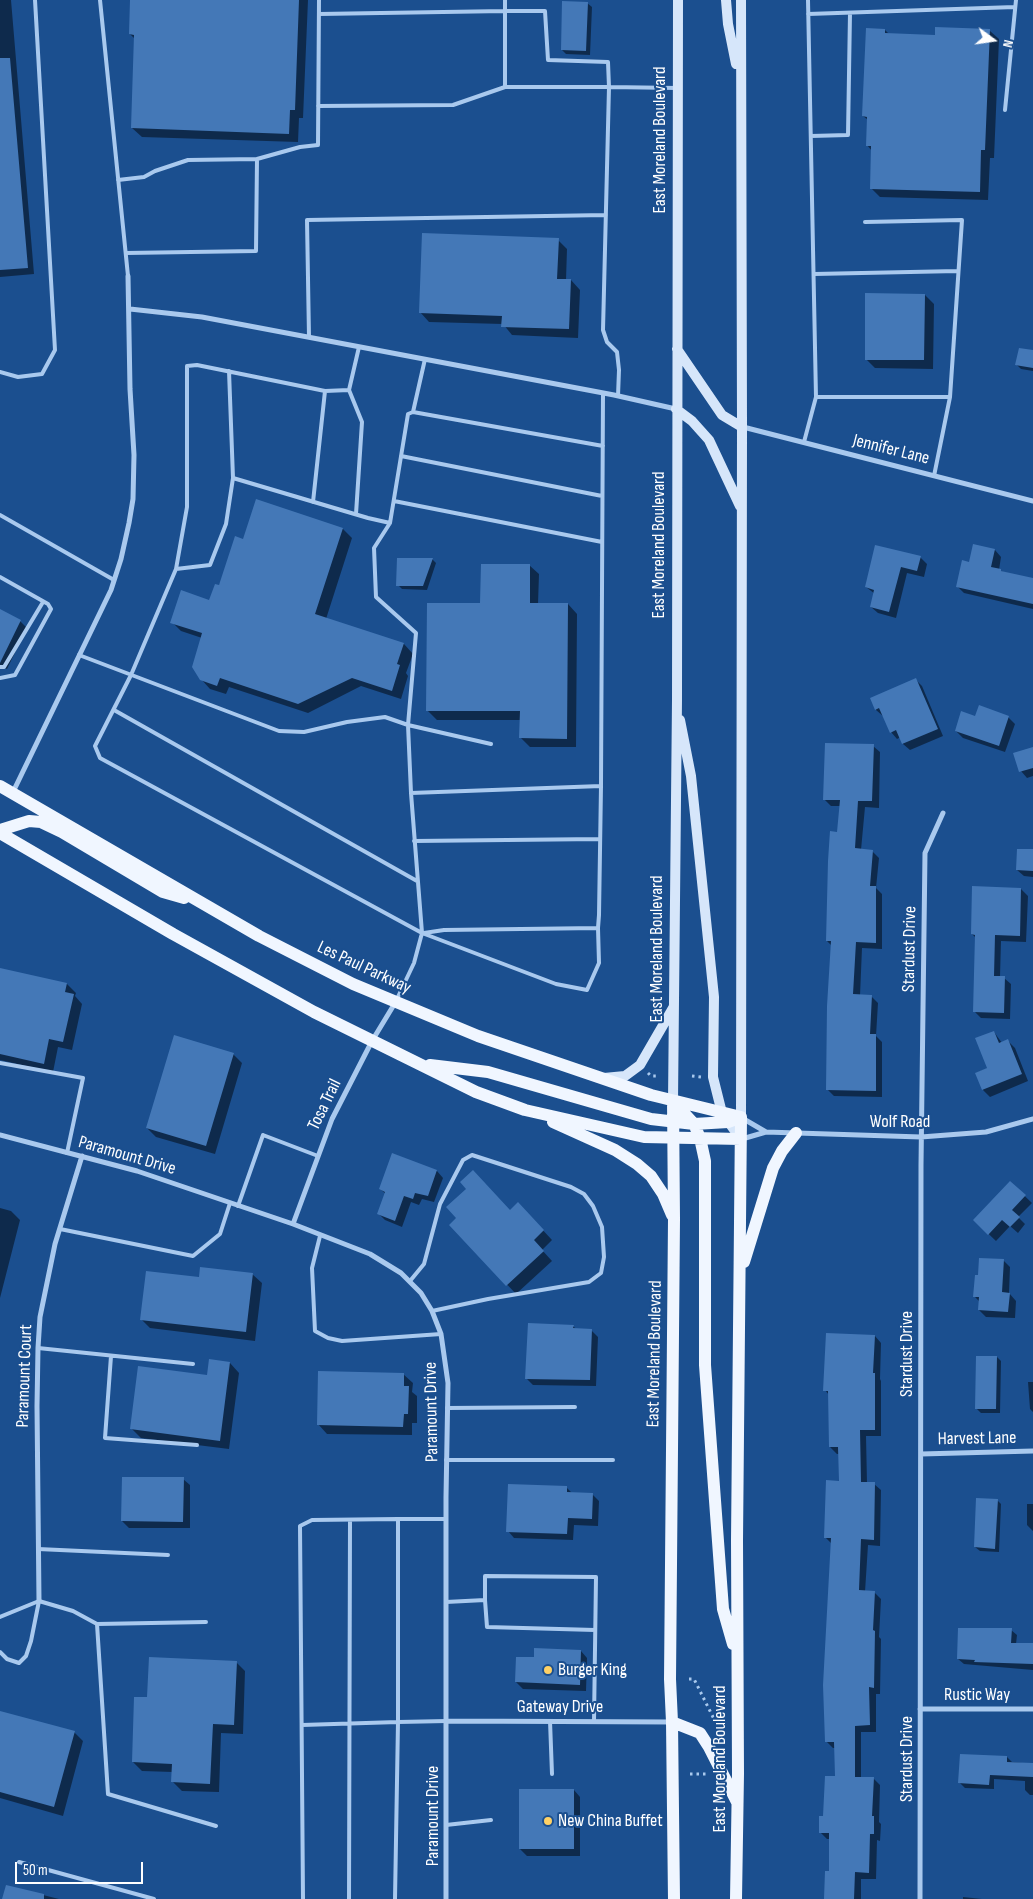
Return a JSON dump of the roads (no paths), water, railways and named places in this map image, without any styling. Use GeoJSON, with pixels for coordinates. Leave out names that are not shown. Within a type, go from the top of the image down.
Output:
{"type":"FeatureCollection","features":[{"type":"Feature","properties":{"kind":"main road","name":"East Moreland Boulevard"},"geometry":{"type":"LineString","coordinates":[[674,1899],[670,1669],[677,700],[676,349],[678,0]]}},
{"type":"Feature","properties":{"kind":"main road"},"geometry":{"type":"LineString","coordinates":[[726,0],[728,24],[740,84]]}},
{"type":"Feature","properties":{"kind":"main road","name":"East Moreland Boulevard"},"geometry":{"type":"LineString","coordinates":[[736,1899],[738,1663],[736,1540],[741,1139],[741,0]]}},
{"type":"Feature","properties":{"kind":"main road"},"geometry":{"type":"LineString","coordinates":[[676,349],[722,415],[742,427]]}},
{"type":"Feature","properties":{"kind":"main road"},"geometry":{"type":"LineString","coordinates":[[676,409],[692,421],[709,440],[742,509]]}},
{"type":"Feature","properties":{"kind":"main road"},"geometry":{"type":"LineString","coordinates":[[677,700],[691,776],[714,997],[713,1077],[725,1118],[741,1139]]}},
{"type":"Feature","properties":{"kind":"main road","name":"Les Paul Parkway"},"geometry":{"type":"LineString","coordinates":[[0,786],[6,794],[259,936],[353,984],[395,1003],[478,1036],[651,1096],[725,1118],[740,1117]]}},
{"type":"Feature","properties":{"kind":"main road"},"geometry":{"type":"LineString","coordinates":[[0,831],[29,821],[41,822],[62,832],[163,892],[201,903]]}},
{"type":"Feature","properties":{"kind":"main road"},"geometry":{"type":"LineString","coordinates":[[0,831],[173,934],[314,1012],[476,1092],[525,1110],[616,1150],[651,1176],[663,1194],[674,1219]]}},
{"type":"Feature","properties":{"kind":"main road"},"geometry":{"type":"LineString","coordinates":[[602,1078],[624,1076],[640,1065],[674,1007]]}},
{"type":"Feature","properties":{"kind":"main road"},"geometry":{"type":"LineString","coordinates":[[420,1064],[488,1072],[620,1112],[674,1123],[694,1124],[725,1118]]}},
{"type":"Feature","properties":{"kind":"main road"},"geometry":{"type":"LineString","coordinates":[[673,1101],[694,1124],[700,1138],[706,1174],[705,1365],[723,1610],[738,1663]]}},
{"type":"Feature","properties":{"kind":"main road"},"geometry":{"type":"LineString","coordinates":[[525,1110],[644,1137],[741,1139]]}},
{"type":"Feature","properties":{"kind":"main road"},"geometry":{"type":"LineString","coordinates":[[740,1274],[773,1168],[782,1151],[796,1133]]}},
{"type":"Feature","properties":{"kind":"main road"},"geometry":{"type":"LineString","coordinates":[[672,1722],[700,1734],[709,1747],[738,1804]]}},
{"type":"Feature","properties":{"kind":"street"},"geometry":{"type":"LineString","coordinates":[[6,794],[97,621],[121,559],[132,498],[134,455],[130,389],[128,276]]}},
{"type":"Feature","properties":{"kind":"street"},"geometry":{"type":"LineString","coordinates":[[130,309],[202,317],[603,393],[676,409]]}},
{"type":"Feature","properties":{"kind":"street","name":"Jennifer Lane"},"geometry":{"type":"LineString","coordinates":[[742,427],[1033,501]]}},
{"type":"Feature","properties":{"kind":"street","name":"Stardust Drive"},"geometry":{"type":"LineString","coordinates":[[920,1899],[921,1137],[925,853],[943,813]]}},
{"type":"Feature","properties":{"kind":"street","name":"Tosa Trail"},"geometry":{"type":"LineString","coordinates":[[293,1224],[332,1118],[372,1041],[395,1003]]}},
{"type":"Feature","properties":{"kind":"street","name":"Wolf Road"},"geometry":{"type":"LineString","coordinates":[[740,1117],[766,1132]]}},
{"type":"Feature","properties":{"kind":"street","name":"Wolf Road"},"geometry":{"type":"LineString","coordinates":[[741,1139],[766,1132],[921,1137],[986,1132],[1033,1119]]}},
{"type":"Feature","properties":{"kind":"street","name":"Paramount Drive"},"geometry":{"type":"LineString","coordinates":[[0,1135],[137,1171],[293,1224],[370,1254],[392,1267],[410,1281],[421,1293],[432,1311],[441,1334],[448,1383],[446,1460],[446,1899]]}},
{"type":"Feature","properties":{"kind":"street","name":"Paramount Court"},"geometry":{"type":"LineString","coordinates":[[39,1601],[38,1348],[46,1284],[82,1156]]}},
{"type":"Feature","properties":{"kind":"street","name":"Harvest Lane"},"geometry":{"type":"LineString","coordinates":[[921,1454],[1033,1451]]}},
{"type":"Feature","properties":{"kind":"street","name":"Rustic Way"},"geometry":{"type":"LineString","coordinates":[[920,1709],[1033,1709]]}},
{"type":"Feature","properties":{"kind":"street","name":"Gateway Drive"},"geometry":{"type":"LineString","coordinates":[[447,1721],[672,1722]]}},
{"type":"Feature","properties":{"kind":"lane"},"geometry":{"type":"LineString","coordinates":[[0,372],[18,377],[42,374],[55,350],[35,0]]}},
{"type":"Feature","properties":{"kind":"lane"},"geometry":{"type":"LineString","coordinates":[[100,0],[128,276]]}},
{"type":"Feature","properties":{"kind":"lane"},"geometry":{"type":"LineString","coordinates":[[118,180],[144,178],[156,171],[188,160],[257,160],[300,147],[318,145],[319,0]]}},
{"type":"Feature","properties":{"kind":"lane"},"geometry":{"type":"LineString","coordinates":[[505,0],[505,87]]}},
{"type":"Feature","properties":{"kind":"lane"},"geometry":{"type":"LineString","coordinates":[[804,442],[816,397],[808,0]]}},
{"type":"Feature","properties":{"kind":"lane"},"geometry":{"type":"LineString","coordinates":[[1005,110],[1016,0]]}},
{"type":"Feature","properties":{"kind":"lane"},"geometry":{"type":"LineString","coordinates":[[808,14],[1015,7]]}},
{"type":"Feature","properties":{"kind":"lane"},"geometry":{"type":"LineString","coordinates":[[319,14],[545,11],[548,60],[608,62],[603,330],[607,342],[617,352],[619,370],[618,396]]}},
{"type":"Feature","properties":{"kind":"lane"},"geometry":{"type":"LineString","coordinates":[[811,136],[848,135],[850,13]]}},
{"type":"Feature","properties":{"kind":"lane"},"geometry":{"type":"LineString","coordinates":[[318,106],[453,105],[505,87],[677,88]]}},
{"type":"Feature","properties":{"kind":"lane"},"geometry":{"type":"LineString","coordinates":[[126,253],[256,251],[257,160]]}},
{"type":"Feature","properties":{"kind":"lane"},"geometry":{"type":"LineString","coordinates":[[309,337],[307,220],[606,215]]}},
{"type":"Feature","properties":{"kind":"lane"},"geometry":{"type":"LineString","coordinates":[[865,222],[962,220],[950,397],[934,476]]}},
{"type":"Feature","properties":{"kind":"lane"},"geometry":{"type":"LineString","coordinates":[[814,274],[958,271]]}},
{"type":"Feature","properties":{"kind":"lane"},"geometry":{"type":"LineString","coordinates":[[356,514],[362,422],[349,390],[358,347]]}},
{"type":"Feature","properties":{"kind":"lane"},"geometry":{"type":"LineString","coordinates":[[413,412],[425,359]]}},
{"type":"Feature","properties":{"kind":"lane"},"geometry":{"type":"LineString","coordinates":[[349,390],[325,391],[197,365],[187,366],[187,507],[176,569],[131,675],[95,746],[100,758],[422,933],[556,984],[586,990],[599,963],[603,393]]}},
{"type":"Feature","properties":{"kind":"lane"},"geometry":{"type":"LineString","coordinates":[[176,569],[210,566],[226,524],[233,478],[229,371]]}},
{"type":"Feature","properties":{"kind":"lane"},"geometry":{"type":"LineString","coordinates":[[313,502],[325,391]]}},
{"type":"Feature","properties":{"kind":"lane"},"geometry":{"type":"LineString","coordinates":[[816,397],[950,397]]}},
{"type":"Feature","properties":{"kind":"lane"},"geometry":{"type":"LineString","coordinates":[[395,1003],[414,963],[422,933],[414,840],[408,726],[416,633],[376,598],[374,548],[390,522],[408,414],[413,412],[602,446]]}},
{"type":"Feature","properties":{"kind":"lane"},"geometry":{"type":"LineString","coordinates":[[401,456],[602,496]]}},
{"type":"Feature","properties":{"kind":"lane"},"geometry":{"type":"LineString","coordinates":[[233,478],[313,502],[390,522]]}},
{"type":"Feature","properties":{"kind":"lane"},"geometry":{"type":"LineString","coordinates":[[394,500],[602,542]]}},
{"type":"Feature","properties":{"kind":"lane"},"geometry":{"type":"LineString","coordinates":[[0,515],[114,580]]}},
{"type":"Feature","properties":{"kind":"lane"},"geometry":{"type":"LineString","coordinates":[[0,577],[48,604],[51,610],[15,675],[0,678]]}},
{"type":"Feature","properties":{"kind":"lane"},"geometry":{"type":"LineString","coordinates":[[0,667],[4,667],[43,602]]}},
{"type":"Feature","properties":{"kind":"lane"},"geometry":{"type":"LineString","coordinates":[[80,655],[279,731],[304,732],[347,722],[385,717],[408,726],[491,744]]}},
{"type":"Feature","properties":{"kind":"lane"},"geometry":{"type":"LineString","coordinates":[[114,710],[417,881]]}},
{"type":"Feature","properties":{"kind":"lane"},"geometry":{"type":"LineString","coordinates":[[411,793],[601,786]]}},
{"type":"Feature","properties":{"kind":"lane"},"geometry":{"type":"LineString","coordinates":[[414,840],[600,839]]}},
{"type":"Feature","properties":{"kind":"lane"},"geometry":{"type":"LineString","coordinates":[[422,933],[444,930],[598,928]]}},
{"type":"Feature","properties":{"kind":"lane"},"geometry":{"type":"LineString","coordinates":[[0,1063],[83,1078],[67,1153]]}},
{"type":"Feature","properties":{"kind":"lane"},"geometry":{"type":"LineString","coordinates":[[238,1206],[263,1135],[318,1156]]}},
{"type":"Feature","properties":{"kind":"lane"},"geometry":{"type":"LineString","coordinates":[[410,1281],[424,1264],[440,1204],[463,1160],[472,1155],[572,1187],[584,1194],[593,1206],[602,1227],[604,1257],[601,1273],[589,1282],[488,1299],[432,1311]]}},
{"type":"Feature","properties":{"kind":"lane"},"geometry":{"type":"LineString","coordinates":[[60,1229],[193,1256],[220,1234],[230,1203]]}},
{"type":"Feature","properties":{"kind":"lane"},"geometry":{"type":"LineString","coordinates":[[320,1236],[312,1268],[314,1330],[328,1338],[342,1341],[441,1334]]}},
{"type":"Feature","properties":{"kind":"lane"},"geometry":{"type":"LineString","coordinates":[[38,1348],[193,1364]]}},
{"type":"Feature","properties":{"kind":"lane"},"geometry":{"type":"LineString","coordinates":[[111,1356],[105,1438],[197,1446]]}},
{"type":"Feature","properties":{"kind":"lane"},"geometry":{"type":"LineString","coordinates":[[447,1408],[575,1407]]}},
{"type":"Feature","properties":{"kind":"lane"},"geometry":{"type":"LineString","coordinates":[[446,1460],[614,1460]]}},
{"type":"Feature","properties":{"kind":"lane"},"geometry":{"type":"LineString","coordinates":[[395,1899],[398,1722],[398,1519]]}},
{"type":"Feature","properties":{"kind":"lane"},"geometry":{"type":"LineString","coordinates":[[303,1899],[300,1526],[312,1520],[446,1519]]}},
{"type":"Feature","properties":{"kind":"lane"},"geometry":{"type":"LineString","coordinates":[[349,1899],[350,1520]]}},
{"type":"Feature","properties":{"kind":"lane"},"geometry":{"type":"LineString","coordinates":[[38,1548],[168,1554]]}},
{"type":"Feature","properties":{"kind":"lane"},"geometry":{"type":"LineString","coordinates":[[594,1721],[596,1577],[485,1576],[487,1627],[595,1630]]}},
{"type":"Feature","properties":{"kind":"lane"},"geometry":{"type":"LineString","coordinates":[[446,1602],[485,1600]]}},
{"type":"Feature","properties":{"kind":"lane"},"geometry":{"type":"LineString","coordinates":[[0,1652],[7,1659],[19,1663],[26,1656],[32,1641],[39,1601]]}},
{"type":"Feature","properties":{"kind":"lane"},"geometry":{"type":"LineString","coordinates":[[0,1617],[39,1601],[73,1611],[97,1624],[206,1622]]}},
{"type":"Feature","properties":{"kind":"lane"},"geometry":{"type":"LineString","coordinates":[[97,1624],[108,1794],[216,1826]]}},
{"type":"Feature","properties":{"kind":"lane"},"geometry":{"type":"LineString","coordinates":[[302,1725],[447,1721]]}},
{"type":"Feature","properties":{"kind":"lane"},"geometry":{"type":"LineString","coordinates":[[550,1721],[552,1774]]}},
{"type":"Feature","properties":{"kind":"lane"},"geometry":{"type":"LineString","coordinates":[[446,1825],[490,1820]]}},
{"type":"Feature","properties":{"kind":"lane"},"geometry":{"type":"LineString","coordinates":[[19,1862],[154,1899]]}},
{"type":"Feature","properties":{"kind":"place","name":"Burger King"},"geometry":{"type":"Point","coordinates":[548,1670]}},
{"type":"Feature","properties":{"kind":"place","name":"New China Buffet"},"geometry":{"type":"Point","coordinates":[548,1821]}}]}
